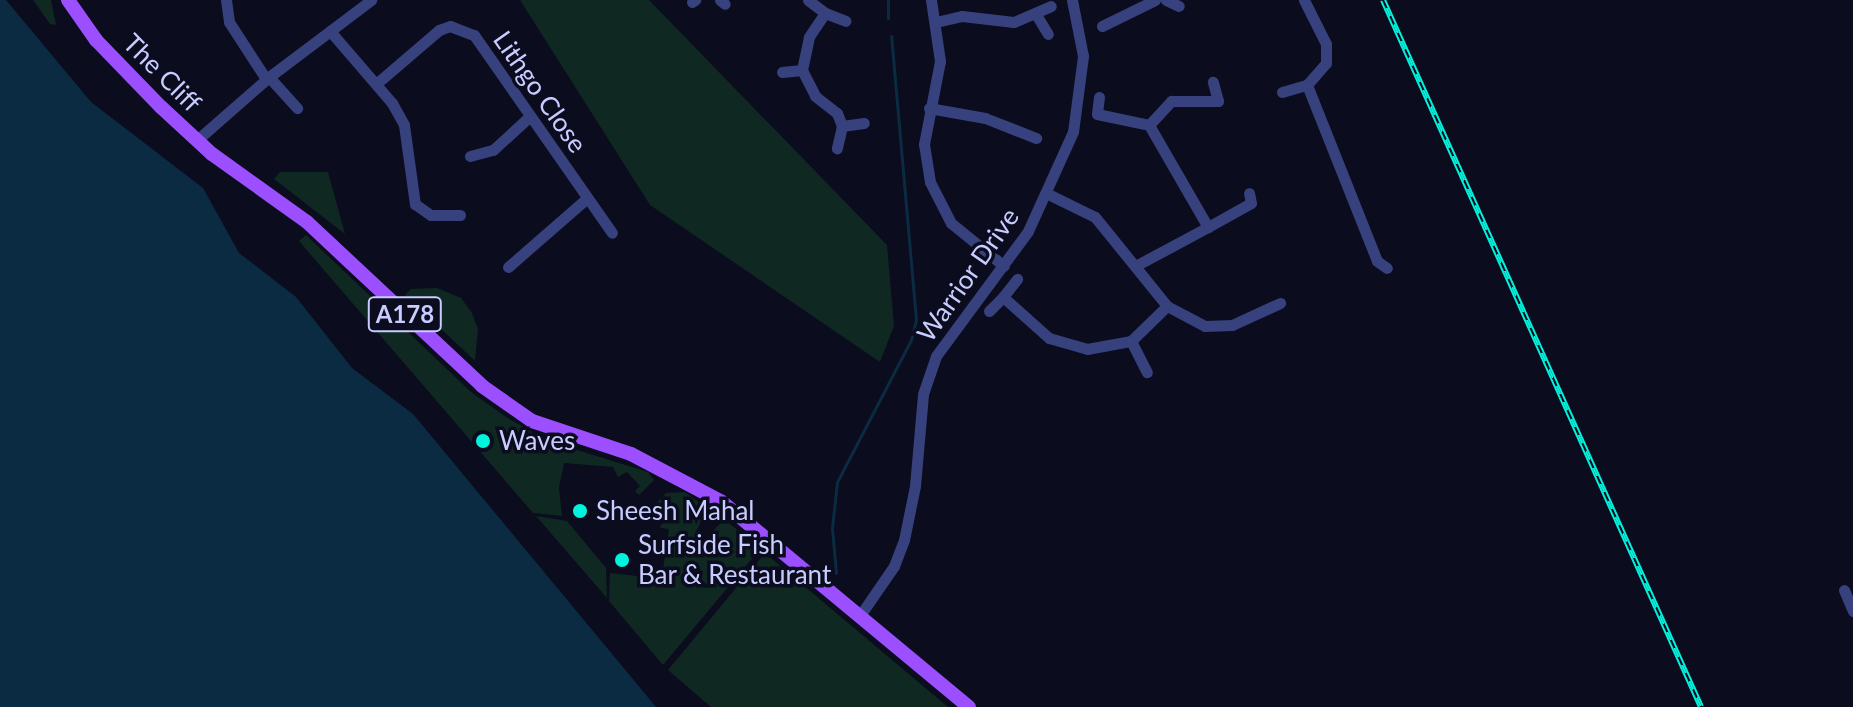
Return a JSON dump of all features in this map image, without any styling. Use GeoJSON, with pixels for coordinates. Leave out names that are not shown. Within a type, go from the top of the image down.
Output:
{"type":"FeatureCollection","features":[{"type":"Feature","properties":{"kind":"main road","name":"The Cliff"},"geometry":{"type":"LineString","coordinates":[[68,0],[118,65],[197,140]]}},
{"type":"Feature","properties":{"kind":"main road","name":"A178"},"geometry":{"type":"LineString","coordinates":[[197,140],[307,222],[482,386],[516,411],[561,434],[631,454],[688,480],[722,502],[969,707]]}},
{"type":"Feature","properties":{"kind":"street"},"geometry":{"type":"LineString","coordinates":[[226,0],[229,22],[268,78],[297,108]]}},
{"type":"Feature","properties":{"kind":"street"},"geometry":{"type":"LineString","coordinates":[[197,140],[268,78],[371,0]]}},
{"type":"Feature","properties":{"kind":"street"},"geometry":{"type":"LineString","coordinates":[[808,0],[825,13],[846,21]]}},
{"type":"Feature","properties":{"kind":"street"},"geometry":{"type":"LineString","coordinates":[[931,0],[940,61],[924,144],[937,199],[951,223],[1004,266]]}},
{"type":"Feature","properties":{"kind":"street","name":"Warrior Drive"},"geometry":{"type":"LineString","coordinates":[[859,617],[879,591],[904,540],[915,486],[921,406],[936,356],[1004,266],[1048,194],[1081,96],[1083,56],[1072,0]]}},
{"type":"Feature","properties":{"kind":"street"},"geometry":{"type":"LineString","coordinates":[[1102,26],[1155,0]]}},
{"type":"Feature","properties":{"kind":"street"},"geometry":{"type":"LineString","coordinates":[[1166,0],[1179,6]]}},
{"type":"Feature","properties":{"kind":"street"},"geometry":{"type":"LineString","coordinates":[[1282,92],[1307,85],[1326,63],[1326,44],[1304,0]]}},
{"type":"Feature","properties":{"kind":"street"},"geometry":{"type":"LineString","coordinates":[[936,22],[962,16],[999,23],[1037,16],[1051,6]]}},
{"type":"Feature","properties":{"kind":"street"},"geometry":{"type":"LineString","coordinates":[[825,13],[809,37],[802,70],[815,96],[837,113],[842,126],[837,148]]}},
{"type":"Feature","properties":{"kind":"street"},"geometry":{"type":"LineString","coordinates":[[1037,16],[1048,34]]}},
{"type":"Feature","properties":{"kind":"street","name":"Lithgo Close"},"geometry":{"type":"LineString","coordinates":[[376,84],[439,30],[461,28],[481,43],[529,117],[612,233]]}},
{"type":"Feature","properties":{"kind":"street"},"geometry":{"type":"LineString","coordinates":[[330,31],[376,84],[404,125],[415,204],[431,215],[460,215]]}},
{"type":"Feature","properties":{"kind":"street"},"geometry":{"type":"LineString","coordinates":[[782,72],[802,70]]}},
{"type":"Feature","properties":{"kind":"street"},"geometry":{"type":"LineString","coordinates":[[1149,125],[1171,101],[1218,101],[1213,82]]}},
{"type":"Feature","properties":{"kind":"street"},"geometry":{"type":"LineString","coordinates":[[1307,85],[1377,261],[1387,268]]}},
{"type":"Feature","properties":{"kind":"street"},"geometry":{"type":"LineString","coordinates":[[1099,97],[1097,114],[1149,125],[1208,227]]}},
{"type":"Feature","properties":{"kind":"street"},"geometry":{"type":"LineString","coordinates":[[929,108],[985,118],[1036,138]]}},
{"type":"Feature","properties":{"kind":"street"},"geometry":{"type":"LineString","coordinates":[[470,156],[493,150],[529,117]]}},
{"type":"Feature","properties":{"kind":"street"},"geometry":{"type":"LineString","coordinates":[[842,126],[864,123]]}},
{"type":"Feature","properties":{"kind":"street"},"geometry":{"type":"LineString","coordinates":[[1137,265],[1251,203],[1249,193]]}},
{"type":"Feature","properties":{"kind":"street"},"geometry":{"type":"LineString","coordinates":[[1048,194],[1095,217],[1137,265],[1167,306],[1205,326],[1232,325],[1280,303]]}},
{"type":"Feature","properties":{"kind":"street"},"geometry":{"type":"LineString","coordinates":[[508,267],[586,199]]}},
{"type":"Feature","properties":{"kind":"street"},"geometry":{"type":"LineString","coordinates":[[989,311],[1017,279]]}},
{"type":"Feature","properties":{"kind":"street"},"geometry":{"type":"LineString","coordinates":[[1003,297],[1033,327],[1065,345],[1087,349],[1131,341],[1167,306]]}},
{"type":"Feature","properties":{"kind":"street"},"geometry":{"type":"LineString","coordinates":[[1131,341],[1147,372]]}},
{"type":"Feature","properties":{"kind":"street"},"geometry":{"type":"LineString","coordinates":[[1844,590],[1853,611]]}},
{"type":"Feature","properties":{"kind":"green space"},"geometry":{"type":"Polygon","coordinates":[[[33,0],[51,0],[56,25],[50,24],[33,0]]]}},
{"type":"Feature","properties":{"kind":"green space"},"geometry":{"type":"Polygon","coordinates":[[[520,0],[649,0],[887,245],[894,326],[880,362],[650,205],[520,0]]]}},
{"type":"Feature","properties":{"kind":"green space"},"geometry":{"type":"Polygon","coordinates":[[[280,172],[328,172],[345,234],[274,179],[280,172]]]}},
{"type":"Feature","properties":{"kind":"green space"},"geometry":{"type":"Polygon","coordinates":[[[306,235],[471,392],[506,417],[548,441],[648,472],[654,480],[639,495],[635,491],[640,486],[627,472],[618,477],[613,467],[564,463],[559,488],[562,516],[533,513],[299,241],[306,235]]]}},
{"type":"Feature","properties":{"kind":"green space"},"geometry":{"type":"Polygon","coordinates":[[[437,288],[461,298],[472,313],[478,329],[475,361],[405,295],[411,289],[437,288]]]}},
{"type":"Feature","properties":{"kind":"green space"},"geometry":{"type":"Polygon","coordinates":[[[685,492],[708,509],[696,531],[706,539],[724,519],[760,549],[663,665],[609,601],[610,573],[637,576],[638,581],[662,576],[669,529],[660,528],[665,516],[658,507],[650,510],[666,493],[685,492]]]}},
{"type":"Feature","properties":{"kind":"green space"},"geometry":{"type":"Polygon","coordinates":[[[536,516],[567,521],[606,568],[607,598],[536,516]]]}},
{"type":"Feature","properties":{"kind":"green space"},"geometry":{"type":"Polygon","coordinates":[[[765,553],[948,707],[711,707],[668,670],[765,553]]]}},
{"type":"Feature","properties":{"kind":"water"},"geometry":{"type":"Polygon","coordinates":[[[0,0],[6,0],[91,102],[203,188],[239,253],[296,297],[352,368],[413,414],[656,707],[0,707],[0,0]]]}},
{"type":"Feature","properties":{"kind":"waterway"},"geometry":{"type":"LineString","coordinates":[[888,0],[888,18]]}},
{"type":"Feature","properties":{"kind":"waterway"},"geometry":{"type":"LineString","coordinates":[[836,573],[832,528],[837,482],[911,340],[916,320],[891,36]]}},
{"type":"Feature","properties":{"kind":"railway"},"geometry":{"type":"LineString","coordinates":[[1383,0],[1701,707]]}},
{"type":"Feature","properties":{"kind":"place","name":"Waves"},"geometry":{"type":"Point","coordinates":[483,441]}},
{"type":"Feature","properties":{"kind":"place","name":"Sheesh Mahal"},"geometry":{"type":"Point","coordinates":[580,511]}},
{"type":"Feature","properties":{"kind":"place","name":"Surfside Fish Bar & Restaurant"},"geometry":{"type":"Point","coordinates":[622,560]}}]}
